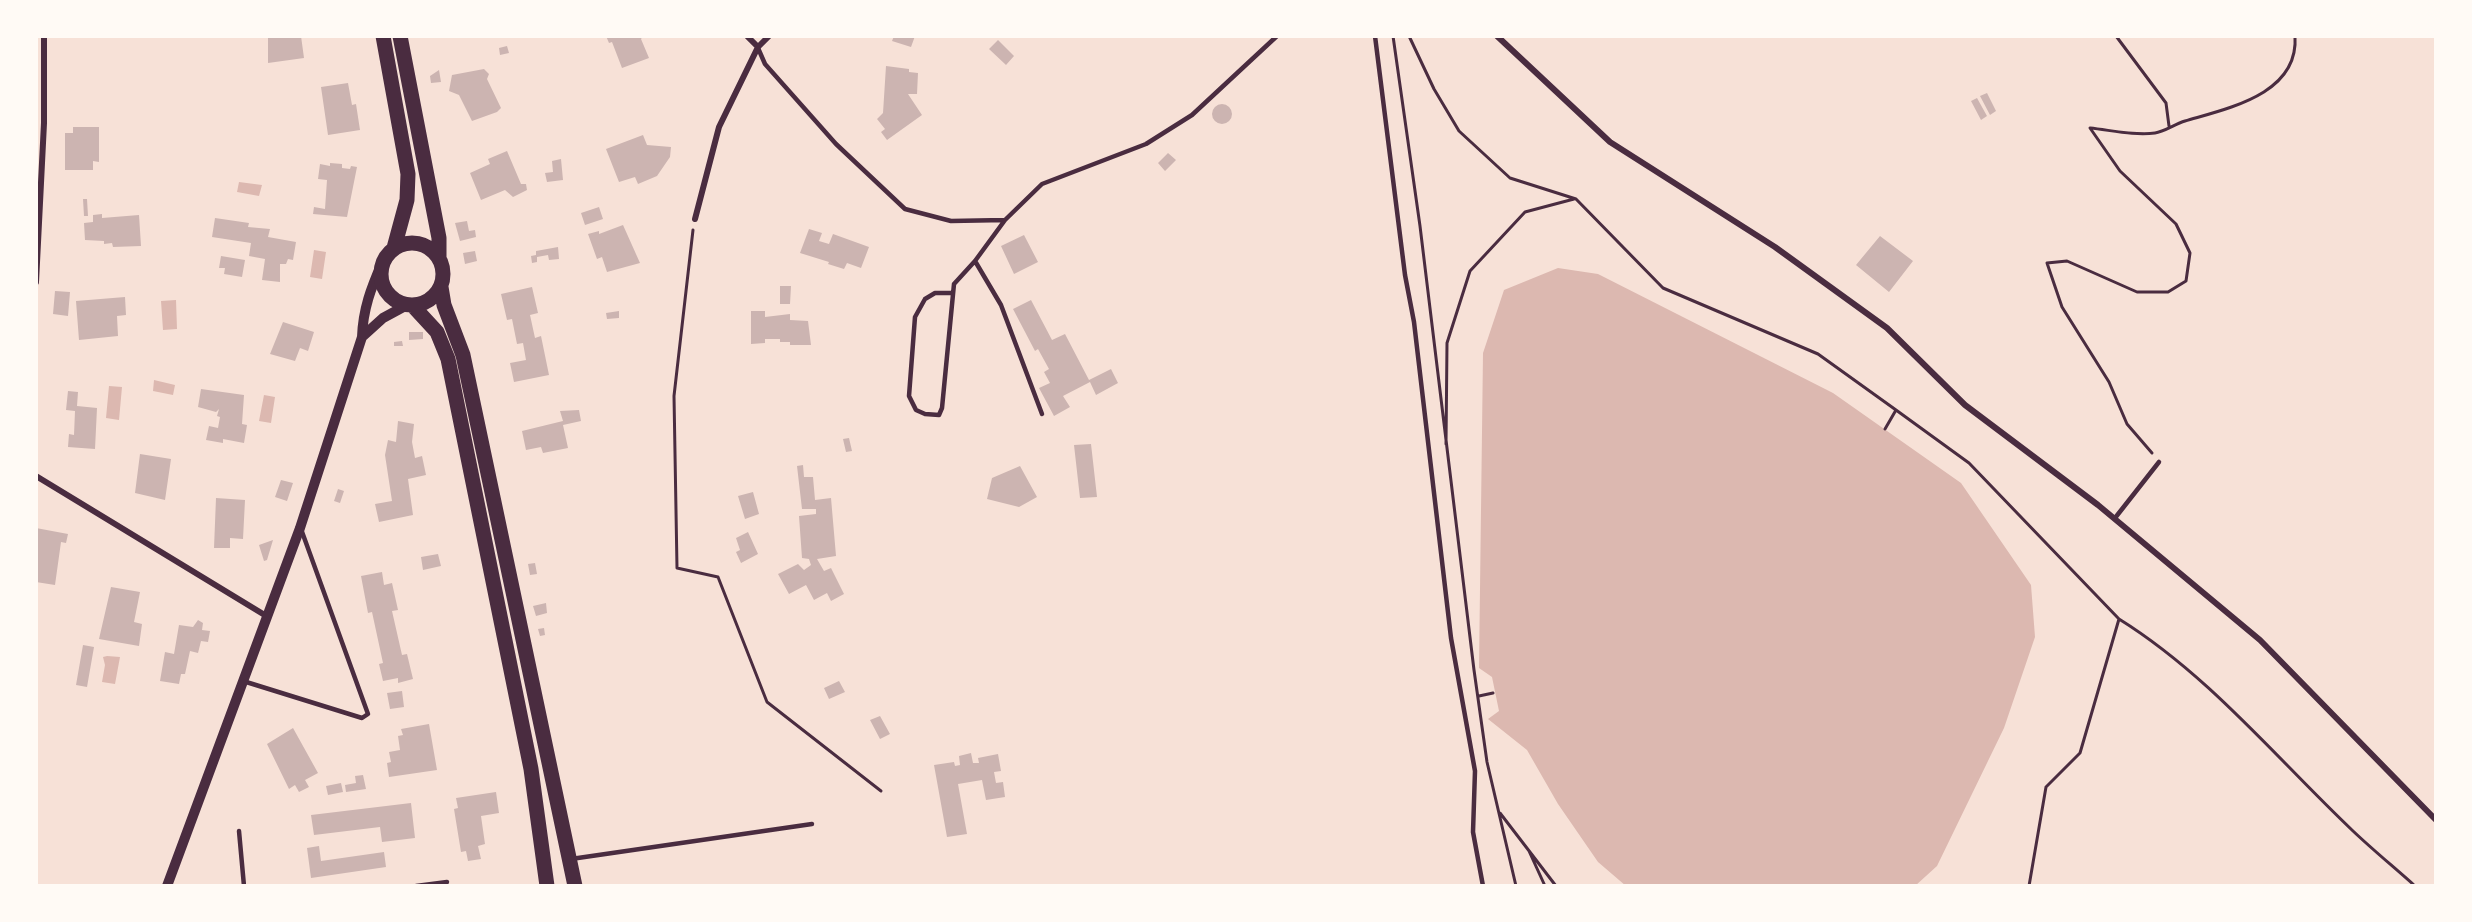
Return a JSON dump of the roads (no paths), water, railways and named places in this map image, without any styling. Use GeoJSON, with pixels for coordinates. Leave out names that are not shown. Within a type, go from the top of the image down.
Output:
{"type":"FeatureCollection","features":[{"type":"Feature","properties":{"kind":"main road"},"geometry":{"type":"LineString","coordinates":[[383,36],[408,174],[406,200],[394,248],[382,263],[382,285],[396,302],[410,306],[437,332],[448,359],[531,769],[547,886]]}},
{"type":"Feature","properties":{"kind":"main road"},"geometry":{"type":"LineString","coordinates":[[400,36],[439,238],[439,258]]}},
{"type":"Feature","properties":{"kind":"main road"},"geometry":{"type":"LineString","coordinates":[[394,248],[414,242],[433,250],[443,267],[441,286],[444,305],[464,355],[574,886]]}},
{"type":"Feature","properties":{"kind":"main road"},"geometry":{"type":"LineString","coordinates":[[410,306],[430,300],[441,286]]}},
{"type":"Feature","properties":{"kind":"main road"},"geometry":{"type":"LineString","coordinates":[[543,863],[570,859]]}},
{"type":"Feature","properties":{"kind":"street"},"geometry":{"type":"LineString","coordinates":[[36,282],[44,123],[44,36]]}},
{"type":"Feature","properties":{"kind":"street"},"geometry":{"type":"LineString","coordinates":[[747,36],[758,47]]}},
{"type":"Feature","properties":{"kind":"street"},"geometry":{"type":"LineString","coordinates":[[694,219],[719,127],[758,47],[769,36]]}},
{"type":"Feature","properties":{"kind":"street"},"geometry":{"type":"LineString","coordinates":[[1497,36],[1610,142],[1774,247],[1887,328],[1965,405],[2115,518],[2260,640],[2436,820]]}},
{"type":"Feature","properties":{"kind":"street"},"geometry":{"type":"LineString","coordinates":[[167,886],[300,528],[362,336],[362,313],[382,263]]}},
{"type":"Feature","properties":{"kind":"street"},"geometry":{"type":"LineString","coordinates":[[362,336],[383,318],[410,306]]}},
{"type":"Feature","properties":{"kind":"street"},"geometry":{"type":"LineString","coordinates":[[36,476],[268,617]]}},
{"type":"Feature","properties":{"kind":"lane"},"geometry":{"type":"LineString","coordinates":[[951,293],[935,293],[925,299],[915,317],[909,396],[916,410],[925,414],[939,415],[942,408],[951,293],[954,284],[975,261],[1005,220],[1042,184],[1146,144],[1192,115],[1277,36]]}},
{"type":"Feature","properties":{"kind":"lane"},"geometry":{"type":"LineString","coordinates":[[1375,36],[1405,275],[1416,333],[1452,638],[1475,771],[1473,832],[1483,886]]}},
{"type":"Feature","properties":{"kind":"lane"},"geometry":{"type":"LineString","coordinates":[[758,47],[765,64],[836,144],[905,208],[951,221],[1005,220]]}},
{"type":"Feature","properties":{"kind":"lane"},"geometry":{"type":"LineString","coordinates":[[975,261],[1001,305],[1041,414]]}},
{"type":"Feature","properties":{"kind":"lane"},"geometry":{"type":"LineString","coordinates":[[2115,518],[2159,462]]}},
{"type":"Feature","properties":{"kind":"lane"},"geometry":{"type":"LineString","coordinates":[[243,681],[362,718],[368,714],[300,528]]}},
{"type":"Feature","properties":{"kind":"lane"},"geometry":{"type":"LineString","coordinates":[[570,859],[812,824]]}},
{"type":"Feature","properties":{"kind":"lane"},"geometry":{"type":"LineString","coordinates":[[239,831],[244,886]]}},
{"type":"Feature","properties":{"kind":"lane"},"geometry":{"type":"LineString","coordinates":[[416,886],[447,882]]}}]}
